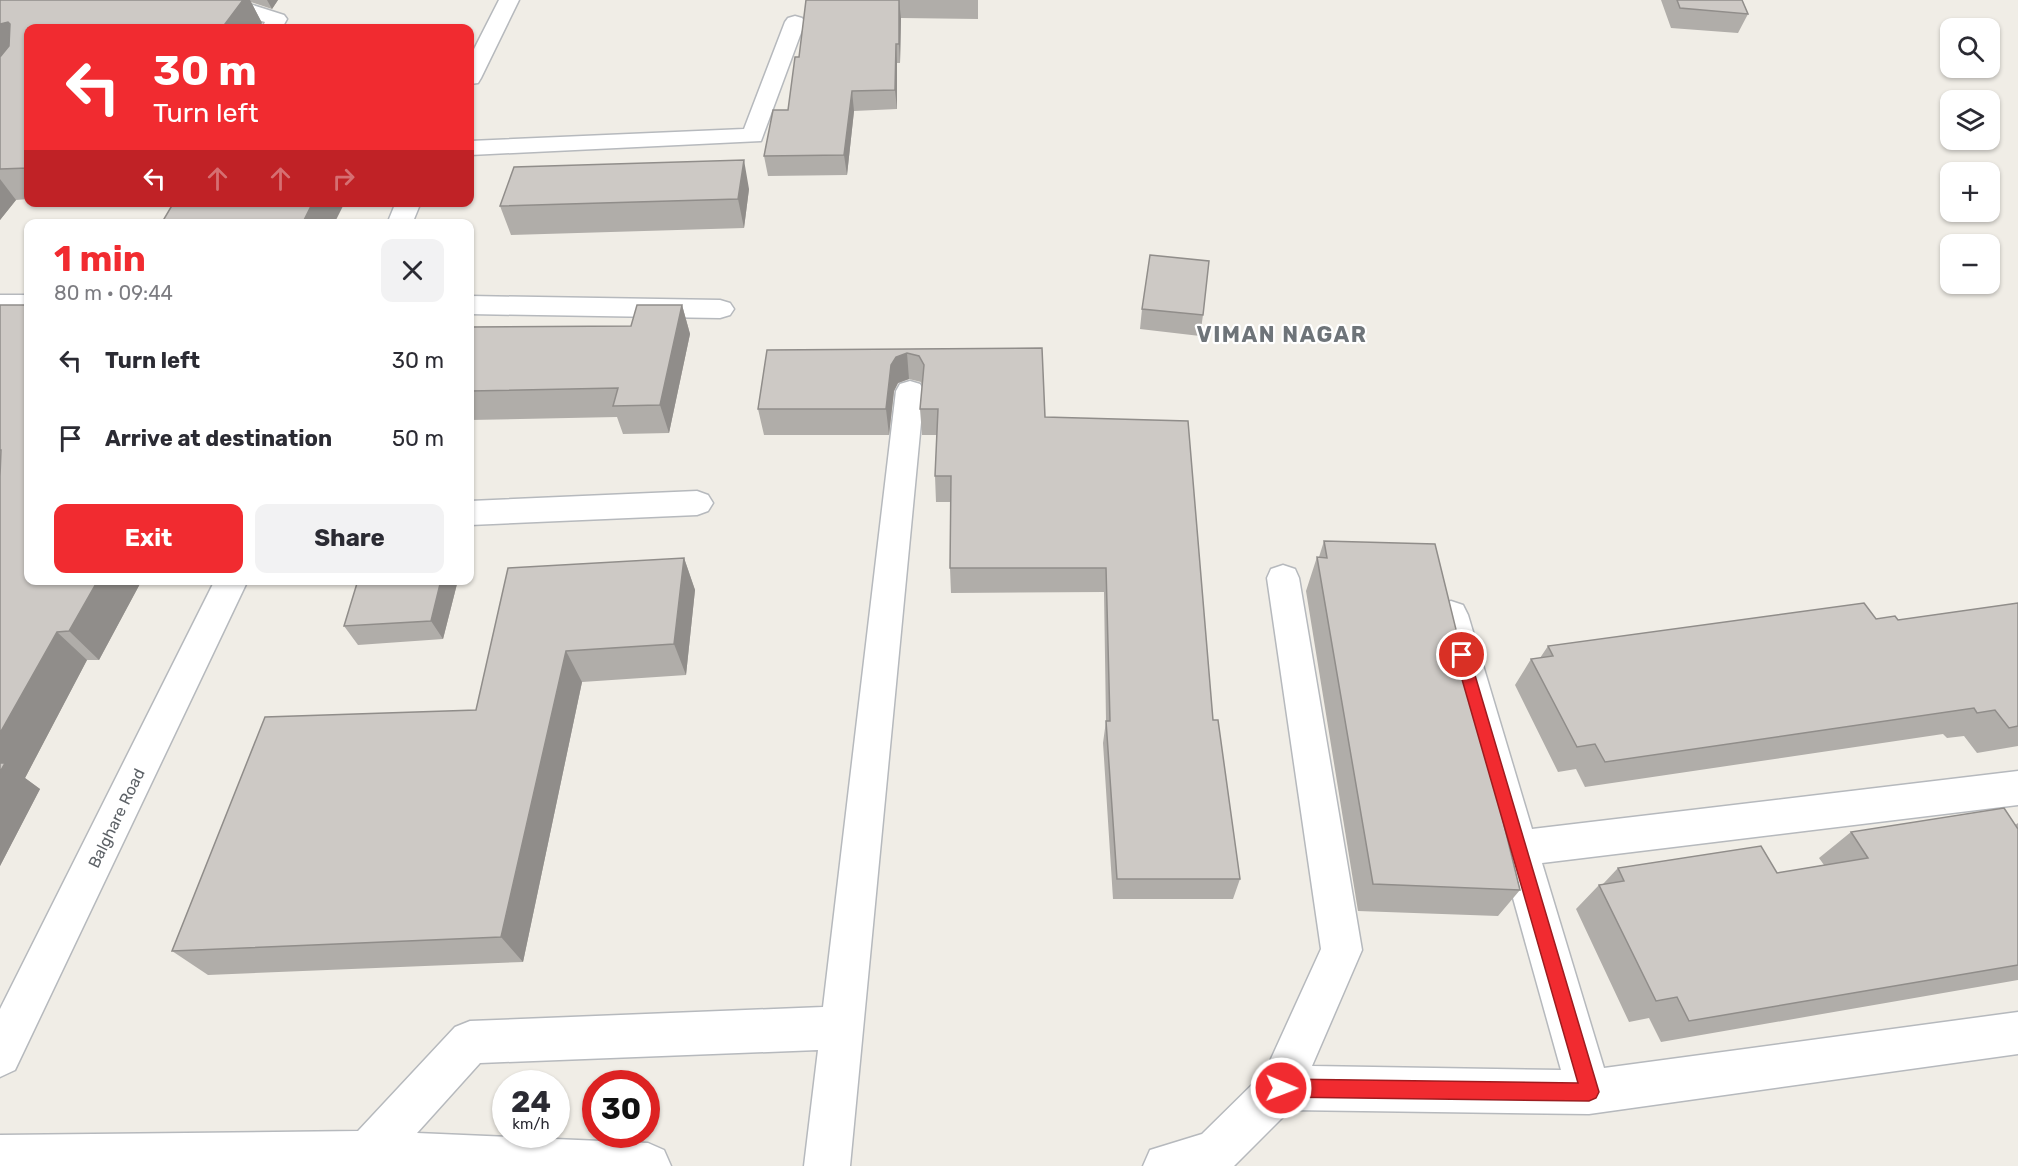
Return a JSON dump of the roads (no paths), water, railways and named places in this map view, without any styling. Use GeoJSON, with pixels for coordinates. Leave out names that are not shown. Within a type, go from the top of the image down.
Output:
{"type":"FeatureCollection","features":[{"type":"Feature","properties":{"kind":"street"},"geometry":{"type":"LineString","coordinates":[[227,0],[225,4],[277,18],[274,24]]}},
{"type":"Feature","properties":{"kind":"street"},"geometry":{"type":"LineString","coordinates":[[474,70],[509,0]]}},
{"type":"Feature","properties":{"kind":"street"},"geometry":{"type":"LineString","coordinates":[[474,148],[753,136],[795,22]]}},
{"type":"Feature","properties":{"kind":"street"},"geometry":{"type":"LineString","coordinates":[[0,304],[24,304]]}},
{"type":"Feature","properties":{"kind":"street"},"geometry":{"type":"LineString","coordinates":[[474,305],[720,309]]}},
{"type":"Feature","properties":{"kind":"street"},"geometry":{"type":"LineString","coordinates":[[827,1166],[910,391]]}},
{"type":"Feature","properties":{"kind":"street"},"geometry":{"type":"LineString","coordinates":[[474,513],[697,503]]}},
{"type":"Feature","properties":{"kind":"street"},"geometry":{"type":"LineString","coordinates":[[1167,1166],[1215,1154],[1281,1088],[1342,950],[1283,579]]}},
{"type":"Feature","properties":{"kind":"street","name":"Balghare Road"},"geometry":{"type":"LineString","coordinates":[[0,1055],[230,585]]}},
{"type":"Feature","properties":{"kind":"street"},"geometry":{"type":"LineString","coordinates":[[1444,591],[1589,1092]]}},
{"type":"Feature","properties":{"kind":"street"},"geometry":{"type":"LineString","coordinates":[[1519,848],[2018,788]]}},
{"type":"Feature","properties":{"kind":"street"},"geometry":{"type":"LineString","coordinates":[[1965,795],[1989,831]]}},
{"type":"Feature","properties":{"kind":"street"},"geometry":{"type":"LineString","coordinates":[[367,1160],[470,1042],[842,1028]]}},
{"type":"Feature","properties":{"kind":"street"},"geometry":{"type":"LineString","coordinates":[[1281,1088],[1589,1092],[2018,1033]]}},
{"type":"Feature","properties":{"kind":"street"},"geometry":{"type":"LineString","coordinates":[[0,1158],[367,1160],[648,1166]]}},
{"type":"Feature","properties":{"kind":"district","name":"VIMAN NAGAR"},"geometry":{"type":"Point","coordinates":[1282,334]}}]}
